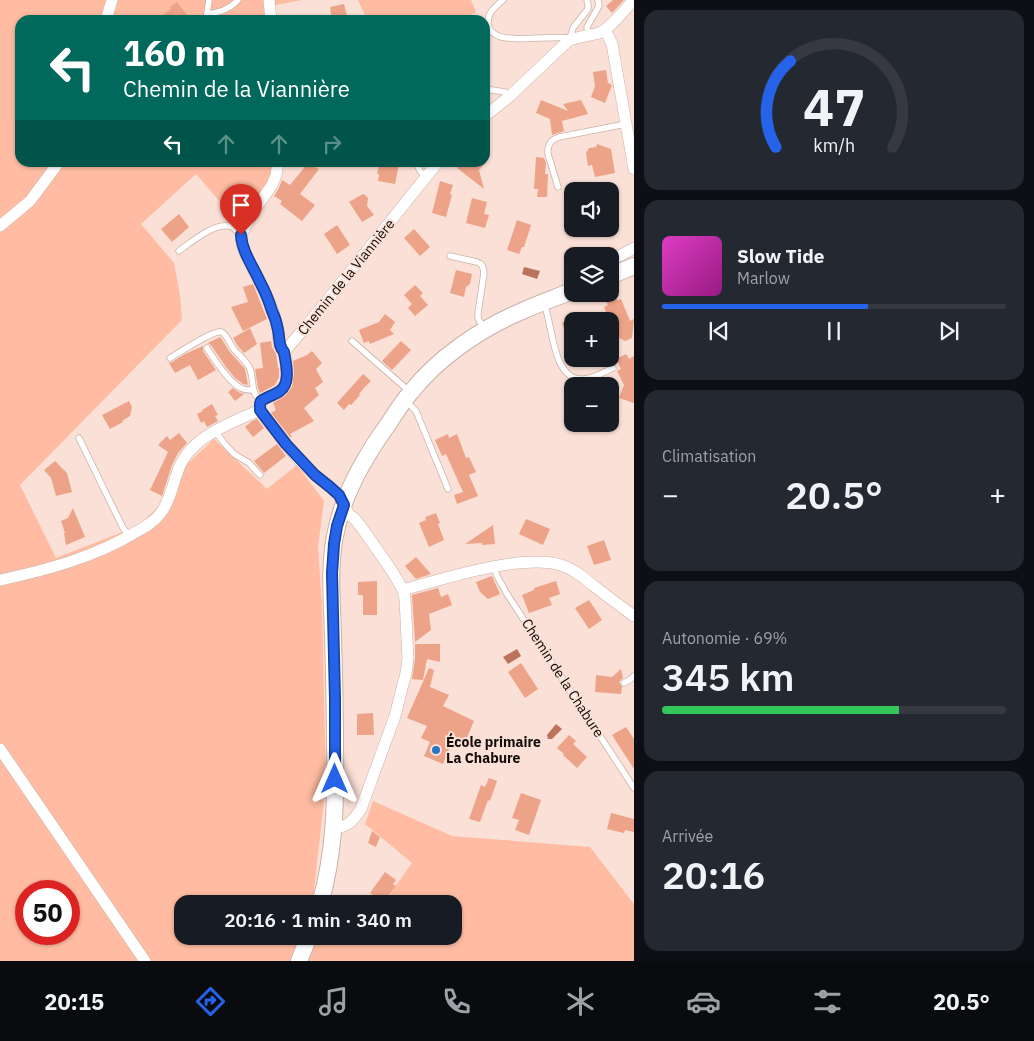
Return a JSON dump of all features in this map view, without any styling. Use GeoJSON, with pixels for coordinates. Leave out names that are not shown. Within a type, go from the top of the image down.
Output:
{"type":"FeatureCollection","features":[{"type":"Feature","properties":{"kind":"main road"},"geometry":{"type":"LineString","coordinates":[[619,272],[634,266]]}},
{"type":"Feature","properties":{"kind":"main road"},"geometry":{"type":"LineString","coordinates":[[322,895],[328,865],[336,796],[332,573],[337,526],[344,505],[368,455],[383,430],[408,396],[433,369],[484,330],[518,312],[564,294]]}},
{"type":"Feature","properties":{"kind":"main road"},"geometry":{"type":"LineString","coordinates":[[299,961],[305,945]]}},
{"type":"Feature","properties":{"kind":"street"},"geometry":{"type":"LineString","coordinates":[[108,15],[112,0]]}},
{"type":"Feature","properties":{"kind":"street"},"geometry":{"type":"LineString","coordinates":[[269,0],[270,15]]}},
{"type":"Feature","properties":{"kind":"street"},"geometry":{"type":"LineString","coordinates":[[490,112],[510,96],[568,41],[605,30],[634,0]]}},
{"type":"Feature","properties":{"kind":"street"},"geometry":{"type":"LineString","coordinates":[[605,30],[612,44],[634,169]]}},
{"type":"Feature","properties":{"kind":"street"},"geometry":{"type":"LineString","coordinates":[[0,226],[30,201],[55,167]]}},
{"type":"Feature","properties":{"kind":"street"},"geometry":{"type":"LineString","coordinates":[[0,580],[23,576],[68,563],[114,544],[151,523],[161,513],[166,504],[182,461],[202,439],[261,405],[284,386],[287,380],[284,352],[279,344],[278,330],[260,282],[245,253],[241,235],[255,209],[272,185],[277,167]]}},
{"type":"Feature","properties":{"kind":"street","name":"Chemin de la Viannière"},"geometry":{"type":"LineString","coordinates":[[284,352],[434,167]]}},
{"type":"Feature","properties":{"kind":"street"},"geometry":{"type":"LineString","coordinates":[[619,256],[634,248]]}},
{"type":"Feature","properties":{"kind":"street"},"geometry":{"type":"LineString","coordinates":[[261,405],[286,444],[315,475],[339,495],[349,515],[354,518],[380,553],[402,590],[405,599],[408,658],[395,716],[365,801],[355,818],[347,825],[333,828]]}},
{"type":"Feature","properties":{"kind":"street"},"geometry":{"type":"LineString","coordinates":[[402,590],[494,567],[540,562],[561,565],[578,573],[634,616]]}},
{"type":"Feature","properties":{"kind":"street"},"geometry":{"type":"LineString","coordinates":[[0,749],[145,961]]}},
{"type":"Feature","properties":{"kind":"lane"},"geometry":{"type":"LineString","coordinates":[[206,15],[209,0]]}},
{"type":"Feature","properties":{"kind":"lane"},"geometry":{"type":"LineString","coordinates":[[211,15],[233,5],[238,0]]}},
{"type":"Feature","properties":{"kind":"lane"},"geometry":{"type":"LineString","coordinates":[[489,15],[503,0]]}},
{"type":"Feature","properties":{"kind":"lane"},"geometry":{"type":"LineString","coordinates":[[490,28],[496,34],[509,38],[571,39],[573,28],[588,9],[587,0]]}},
{"type":"Feature","properties":{"kind":"lane"},"geometry":{"type":"LineString","coordinates":[[588,35],[587,27],[599,6],[598,0]]}},
{"type":"Feature","properties":{"kind":"lane"},"geometry":{"type":"LineString","coordinates":[[490,90],[504,92],[510,96]]}},
{"type":"Feature","properties":{"kind":"lane"},"geometry":{"type":"LineString","coordinates":[[558,187],[548,154],[554,138],[626,124]]}},
{"type":"Feature","properties":{"kind":"lane"},"geometry":{"type":"LineString","coordinates":[[418,167],[426,177]]}},
{"type":"Feature","properties":{"kind":"lane"},"geometry":{"type":"LineString","coordinates":[[178,251],[195,239],[220,226],[231,226],[241,235]]}},
{"type":"Feature","properties":{"kind":"lane"},"geometry":{"type":"LineString","coordinates":[[450,256],[481,263],[483,267],[484,273],[478,318],[484,330]]}},
{"type":"Feature","properties":{"kind":"lane"},"geometry":{"type":"LineString","coordinates":[[543,302],[547,311],[556,355],[568,374],[574,378],[583,379],[613,368]]}},
{"type":"Feature","properties":{"kind":"lane"},"geometry":{"type":"LineString","coordinates":[[170,358],[196,342],[221,332],[248,366],[252,377],[253,390],[261,405]]}},
{"type":"Feature","properties":{"kind":"lane"},"geometry":{"type":"LineString","coordinates":[[352,341],[408,396],[416,410],[448,489]]}},
{"type":"Feature","properties":{"kind":"lane"},"geometry":{"type":"LineString","coordinates":[[207,348],[221,369],[235,384],[242,389],[253,390]]}},
{"type":"Feature","properties":{"kind":"lane"},"geometry":{"type":"LineString","coordinates":[[215,431],[234,454],[249,463],[260,475]]}},
{"type":"Feature","properties":{"kind":"lane"},"geometry":{"type":"LineString","coordinates":[[79,438],[123,528],[130,536]]}},
{"type":"Feature","properties":{"kind":"lane","name":"Chemin de la Chabure"},"geometry":{"type":"LineString","coordinates":[[494,567],[496,576],[507,594],[634,788]]}},
{"type":"Feature","properties":{"kind":"lane"},"geometry":{"type":"LineString","coordinates":[[624,683],[634,676]]}},
{"type":"Feature","properties":{"kind":"shaded area"},"geometry":{"type":"Polygon","coordinates":[[[0,0],[302,0],[266,7],[267,15],[15,15],[15,167],[271,167],[272,177],[241,226],[196,174],[141,224],[174,263],[182,320],[20,485],[56,558],[138,526],[162,503],[187,464],[214,439],[267,489],[297,465],[324,501],[318,547],[322,605],[326,783],[313,895],[174,895],[174,945],[462,945],[462,895],[389,895],[412,863],[365,824],[373,801],[452,836],[590,847],[634,904],[634,961],[0,961],[0,0]]]}},
{"type":"Feature","properties":{"kind":"shaded area"},"geometry":{"type":"Polygon","coordinates":[[[358,0],[471,0],[476,12],[470,15],[365,15],[358,0]]]}},
{"type":"Feature","properties":{"kind":"shaded area"},"geometry":{"type":"Polygon","coordinates":[[[524,267],[540,271],[537,279],[522,274],[524,267]]]}},
{"type":"Feature","properties":{"kind":"shaded area"},"geometry":{"type":"Polygon","coordinates":[[[517,649],[521,656],[508,664],[503,657],[517,649]]]}},
{"type":"Feature","properties":{"kind":"shaded area"},"geometry":{"type":"Polygon","coordinates":[[[556,724],[562,729],[552,739],[548,739],[547,735],[556,724]]]}},
{"type":"Feature","properties":{"kind":"building"},"geometry":{"type":"Polygon","coordinates":[[[613,0],[624,0],[612,13],[606,6],[613,0]]]}},
{"type":"Feature","properties":{"kind":"building"},"geometry":{"type":"Polygon","coordinates":[[[177,2],[187,15],[163,15],[171,9],[170,7],[177,2]]]}},
{"type":"Feature","properties":{"kind":"building"},"geometry":{"type":"Polygon","coordinates":[[[344,4],[347,15],[331,15],[330,7],[344,4]]]}},
{"type":"Feature","properties":{"kind":"building"},"geometry":{"type":"Polygon","coordinates":[[[606,70],[608,83],[612,85],[605,103],[591,97],[595,86],[593,72],[606,70]]]}},
{"type":"Feature","properties":{"kind":"building"},"geometry":{"type":"Polygon","coordinates":[[[541,100],[568,111],[563,104],[581,100],[588,114],[562,121],[564,131],[552,135],[550,119],[536,113],[541,100]]]}},
{"type":"Feature","properties":{"kind":"building"},"geometry":{"type":"Polygon","coordinates":[[[597,144],[611,149],[615,173],[595,177],[592,165],[588,166],[586,153],[589,148],[596,147],[597,144]]]}},
{"type":"Feature","properties":{"kind":"building"},"geometry":{"type":"Polygon","coordinates":[[[536,157],[544,158],[546,163],[545,174],[548,174],[547,197],[537,197],[538,189],[534,189],[536,157]]]}},
{"type":"Feature","properties":{"kind":"building"},"geometry":{"type":"Polygon","coordinates":[[[305,167],[319,169],[300,194],[315,205],[302,221],[280,204],[282,201],[274,196],[282,180],[290,185],[305,167]]]}},
{"type":"Feature","properties":{"kind":"building"},"geometry":{"type":"Polygon","coordinates":[[[379,167],[398,167],[395,184],[378,181],[379,174],[377,174],[379,167]]]}},
{"type":"Feature","properties":{"kind":"building"},"geometry":{"type":"Polygon","coordinates":[[[482,167],[479,170],[484,189],[457,168],[482,167]]]}},
{"type":"Feature","properties":{"kind":"building"},"geometry":{"type":"Polygon","coordinates":[[[440,181],[453,185],[446,217],[432,213],[440,181]]]}},
{"type":"Feature","properties":{"kind":"building"},"geometry":{"type":"Polygon","coordinates":[[[364,194],[368,198],[367,206],[374,215],[362,222],[349,202],[364,194]]]}},
{"type":"Feature","properties":{"kind":"building"},"geometry":{"type":"Polygon","coordinates":[[[472,198],[487,202],[484,214],[489,215],[485,228],[466,223],[472,198]]]}},
{"type":"Feature","properties":{"kind":"building"},"geometry":{"type":"Polygon","coordinates":[[[179,214],[189,227],[172,242],[161,229],[179,214]]]}},
{"type":"Feature","properties":{"kind":"building"},"geometry":{"type":"Polygon","coordinates":[[[517,220],[531,225],[524,247],[522,247],[519,254],[507,250],[517,220]]]}},
{"type":"Feature","properties":{"kind":"building"},"geometry":{"type":"Polygon","coordinates":[[[337,225],[350,245],[337,254],[324,234],[337,225]]]}},
{"type":"Feature","properties":{"kind":"building"},"geometry":{"type":"Polygon","coordinates":[[[414,229],[430,247],[420,256],[404,238],[414,229]]]}},
{"type":"Feature","properties":{"kind":"building"},"geometry":{"type":"Polygon","coordinates":[[[456,270],[472,274],[464,297],[450,293],[456,270]]]}},
{"type":"Feature","properties":{"kind":"building"},"geometry":{"type":"Polygon","coordinates":[[[253,284],[267,319],[243,331],[231,307],[248,302],[243,287],[253,284]]]}},
{"type":"Feature","properties":{"kind":"building"},"geometry":{"type":"Polygon","coordinates":[[[415,285],[423,293],[420,296],[428,305],[415,316],[408,308],[412,304],[404,295],[415,285]]]}},
{"type":"Feature","properties":{"kind":"building"},"geometry":{"type":"Polygon","coordinates":[[[621,299],[630,321],[634,319],[632,338],[625,341],[619,338],[619,312],[606,312],[604,307],[608,305],[606,302],[619,302],[621,299]]]}},
{"type":"Feature","properties":{"kind":"building"},"geometry":{"type":"Polygon","coordinates":[[[385,314],[395,322],[390,330],[394,334],[370,344],[369,341],[364,343],[359,330],[379,322],[385,314]]]}},
{"type":"Feature","properties":{"kind":"building"},"geometry":{"type":"Polygon","coordinates":[[[250,328],[257,344],[244,353],[233,338],[250,328]]]}},
{"type":"Feature","properties":{"kind":"building"},"geometry":{"type":"Polygon","coordinates":[[[220,337],[229,351],[245,369],[248,385],[235,378],[208,343],[220,337]]]}},
{"type":"Feature","properties":{"kind":"building"},"geometry":{"type":"Polygon","coordinates":[[[271,341],[276,354],[279,377],[275,385],[260,393],[255,369],[263,368],[260,343],[271,341]]]}},
{"type":"Feature","properties":{"kind":"building"},"geometry":{"type":"Polygon","coordinates":[[[401,341],[411,350],[392,370],[382,361],[401,341]]]}},
{"type":"Feature","properties":{"kind":"building"},"geometry":{"type":"Polygon","coordinates":[[[203,346],[203,351],[216,370],[198,380],[190,365],[175,373],[169,363],[203,346]]]}},
{"type":"Feature","properties":{"kind":"building"},"geometry":{"type":"Polygon","coordinates":[[[312,351],[322,363],[316,369],[323,382],[315,388],[319,395],[304,408],[314,421],[290,434],[292,437],[290,437],[271,413],[276,410],[273,403],[285,396],[292,387],[293,361],[312,351]]]}},
{"type":"Feature","properties":{"kind":"building"},"geometry":{"type":"Polygon","coordinates":[[[626,354],[629,359],[634,356],[634,403],[619,398],[624,385],[617,371],[621,369],[619,358],[626,354]]]}},
{"type":"Feature","properties":{"kind":"building"},"geometry":{"type":"Polygon","coordinates":[[[363,374],[371,381],[351,405],[349,404],[344,410],[337,403],[363,374]]]}},
{"type":"Feature","properties":{"kind":"building"},"geometry":{"type":"Polygon","coordinates":[[[233,388],[244,394],[235,401],[228,392],[233,388]]]}},
{"type":"Feature","properties":{"kind":"building"},"geometry":{"type":"Polygon","coordinates":[[[129,401],[132,407],[130,416],[110,429],[102,415],[129,401]]]}},
{"type":"Feature","properties":{"kind":"building"},"geometry":{"type":"Polygon","coordinates":[[[212,404],[218,415],[215,416],[218,421],[207,427],[204,421],[201,423],[197,414],[212,404]]]}},
{"type":"Feature","properties":{"kind":"building"},"geometry":{"type":"Polygon","coordinates":[[[257,419],[264,428],[253,437],[245,427],[257,419]]]}},
{"type":"Feature","properties":{"kind":"building"},"geometry":{"type":"Polygon","coordinates":[[[179,433],[187,443],[178,453],[172,465],[162,496],[150,490],[168,452],[158,445],[167,436],[170,440],[179,433]]]}},
{"type":"Feature","properties":{"kind":"building"},"geometry":{"type":"Polygon","coordinates":[[[448,434],[449,438],[457,434],[466,458],[469,457],[476,472],[469,475],[478,496],[457,504],[454,495],[463,492],[446,454],[442,456],[435,440],[448,434]]]}},
{"type":"Feature","properties":{"kind":"building"},"geometry":{"type":"Polygon","coordinates":[[[277,444],[286,456],[264,473],[254,461],[277,444]]]}},
{"type":"Feature","properties":{"kind":"building"},"geometry":{"type":"Polygon","coordinates":[[[55,461],[67,473],[72,492],[56,496],[51,478],[44,470],[55,461]]]}},
{"type":"Feature","properties":{"kind":"building"},"geometry":{"type":"Polygon","coordinates":[[[73,508],[85,537],[66,545],[61,521],[68,518],[73,508]]]}},
{"type":"Feature","properties":{"kind":"building"},"geometry":{"type":"Polygon","coordinates":[[[436,513],[444,540],[429,547],[419,523],[426,520],[425,517],[436,513]]]}},
{"type":"Feature","properties":{"kind":"building"},"geometry":{"type":"Polygon","coordinates":[[[526,519],[550,529],[543,545],[519,534],[526,519]]]}},
{"type":"Feature","properties":{"kind":"building"},"geometry":{"type":"Polygon","coordinates":[[[493,525],[495,544],[465,544],[493,525]]]}},
{"type":"Feature","properties":{"kind":"building"},"geometry":{"type":"Polygon","coordinates":[[[604,540],[611,560],[594,565],[587,546],[604,540]]]}},
{"type":"Feature","properties":{"kind":"building"},"geometry":{"type":"Polygon","coordinates":[[[416,557],[431,574],[416,579],[405,566],[416,557]]]}},
{"type":"Feature","properties":{"kind":"building"},"geometry":{"type":"Polygon","coordinates":[[[492,576],[500,594],[488,599],[480,592],[476,582],[492,576]]]}},
{"type":"Feature","properties":{"kind":"building"},"geometry":{"type":"Polygon","coordinates":[[[377,581],[377,615],[363,615],[363,595],[358,595],[358,582],[377,581]]]}},
{"type":"Feature","properties":{"kind":"building"},"geometry":{"type":"Polygon","coordinates":[[[556,581],[560,594],[549,598],[552,605],[529,613],[522,595],[534,590],[534,588],[556,581]]]}},
{"type":"Feature","properties":{"kind":"building"},"geometry":{"type":"Polygon","coordinates":[[[438,588],[441,597],[448,594],[452,605],[429,614],[431,630],[415,642],[412,595],[438,588]]]}},
{"type":"Feature","properties":{"kind":"building"},"geometry":{"type":"Polygon","coordinates":[[[589,600],[602,620],[589,629],[575,608],[589,600]]]}},
{"type":"Feature","properties":{"kind":"building"},"geometry":{"type":"Polygon","coordinates":[[[415,644],[440,644],[440,662],[427,659],[423,680],[412,679],[415,644]]]}},
{"type":"Feature","properties":{"kind":"building"},"geometry":{"type":"Polygon","coordinates":[[[521,663],[538,689],[525,698],[508,672],[521,663]]]}},
{"type":"Feature","properties":{"kind":"building"},"geometry":{"type":"Polygon","coordinates":[[[429,668],[434,670],[430,687],[449,695],[443,706],[474,721],[465,742],[458,739],[457,744],[452,742],[443,764],[424,756],[430,742],[421,738],[427,726],[407,718],[429,668]]]}},
{"type":"Feature","properties":{"kind":"building"},"geometry":{"type":"Polygon","coordinates":[[[621,669],[623,678],[619,682],[622,687],[621,694],[595,692],[596,675],[612,677],[621,669]]]}},
{"type":"Feature","properties":{"kind":"building"},"geometry":{"type":"Polygon","coordinates":[[[373,713],[374,735],[357,735],[357,714],[373,713]]]}},
{"type":"Feature","properties":{"kind":"building"},"geometry":{"type":"Polygon","coordinates":[[[626,727],[634,739],[634,769],[612,735],[626,727]]]}},
{"type":"Feature","properties":{"kind":"building"},"geometry":{"type":"Polygon","coordinates":[[[569,735],[576,741],[573,744],[587,757],[577,768],[557,748],[569,735]]]}},
{"type":"Feature","properties":{"kind":"building"},"geometry":{"type":"Polygon","coordinates":[[[489,778],[497,781],[480,822],[469,819],[481,785],[485,787],[489,778]]]}},
{"type":"Feature","properties":{"kind":"building"},"geometry":{"type":"Polygon","coordinates":[[[521,793],[541,800],[529,835],[515,830],[519,820],[512,818],[521,793]]]}},
{"type":"Feature","properties":{"kind":"building"},"geometry":{"type":"Polygon","coordinates":[[[611,813],[634,819],[634,832],[625,830],[624,833],[607,829],[611,813]]]}},
{"type":"Feature","properties":{"kind":"building"},"geometry":{"type":"Polygon","coordinates":[[[372,831],[380,837],[376,847],[368,843],[372,831]]]}},
{"type":"Feature","properties":{"kind":"building"},"geometry":{"type":"Polygon","coordinates":[[[385,872],[396,880],[393,884],[396,886],[389,895],[373,895],[370,893],[385,872]]]}},
{"type":"Feature","properties":{"kind":"place","name":"École primaire La Chabure"},"geometry":{"type":"Point","coordinates":[436,750]}},
{"type":"Feature","properties":{"kind":"route"},"geometry":{"type":"LineString","coordinates":[[241,235],[245,253],[272,311],[278,330],[279,344],[284,352],[287,380],[279,391],[261,401],[260,410],[298,459],[339,495],[344,505],[337,526],[332,573],[335,779]]}}]}
